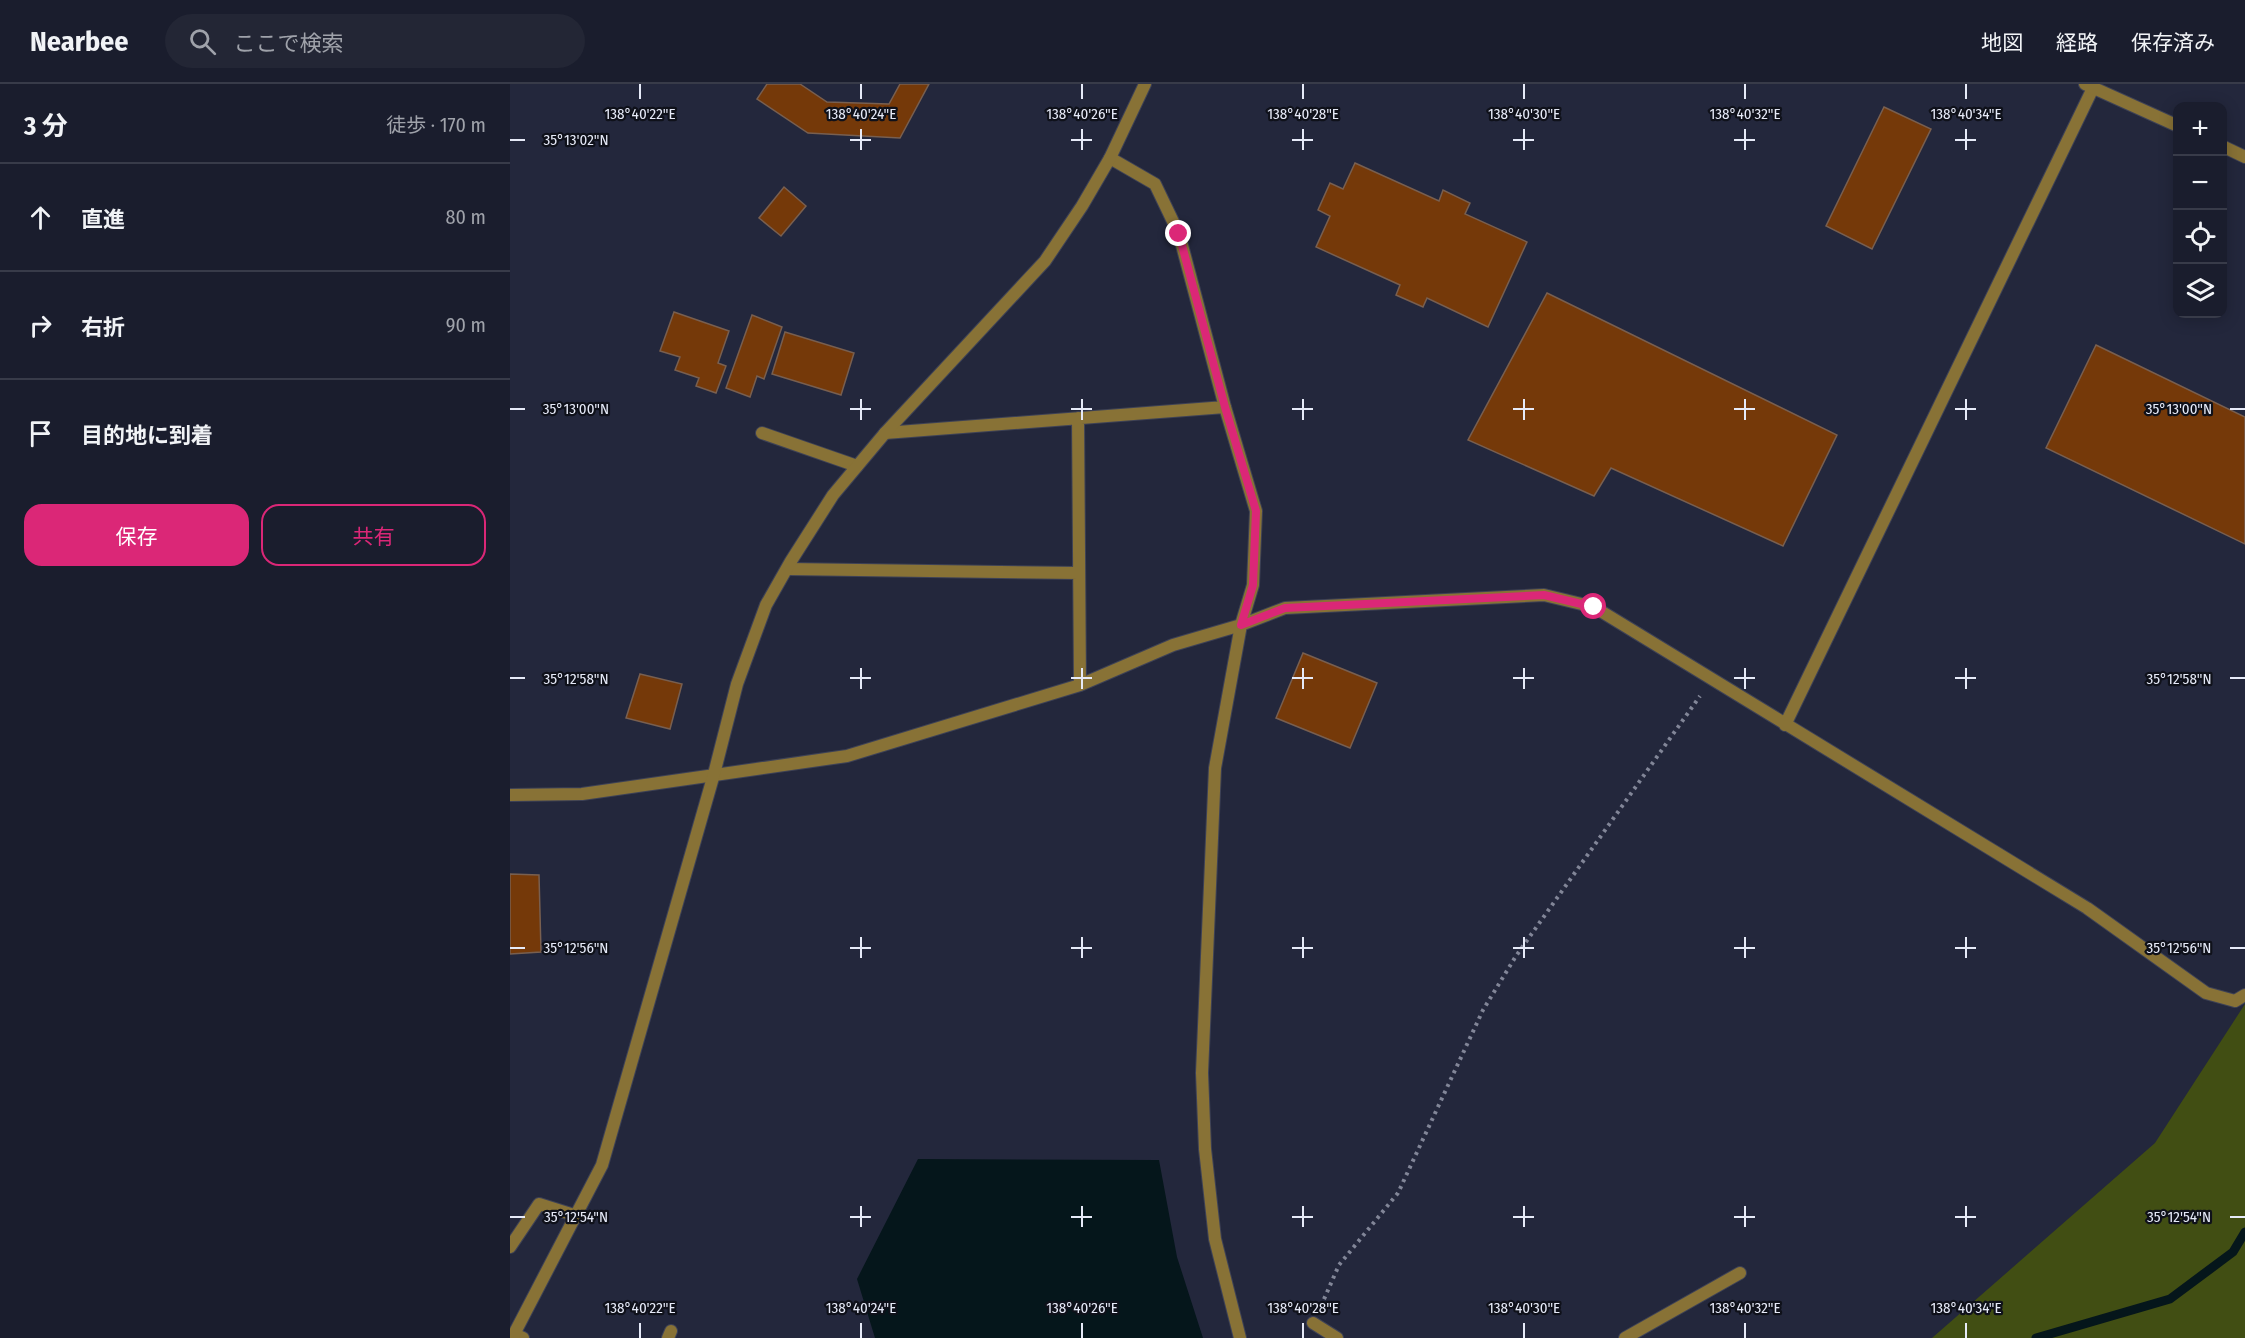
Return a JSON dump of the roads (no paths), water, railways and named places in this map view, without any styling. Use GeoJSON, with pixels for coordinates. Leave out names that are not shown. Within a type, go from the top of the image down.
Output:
{"type":"FeatureCollection","features":[{"type":"Feature","properties":{"kind":"street"},"geometry":{"type":"LineString","coordinates":[[516,1337],[602,1165],[714,774],[737,684],[766,605],[833,495],[885,433],[1045,261],[1082,206],[1110,158],[1145,84]]}},
{"type":"Feature","properties":{"kind":"street"},"geometry":{"type":"LineString","coordinates":[[1785,725],[2089,86],[2173,124]]}},
{"type":"Feature","properties":{"kind":"street"},"geometry":{"type":"LineString","coordinates":[[2227,147],[2244,153]]}},
{"type":"Feature","properties":{"kind":"street"},"geometry":{"type":"LineString","coordinates":[[1110,158],[1155,184],[1179,234],[1225,407],[1256,511],[1253,585],[1241,625],[1215,768],[1202,1072],[1205,1149],[1215,1239],[1240,1338]]}},
{"type":"Feature","properties":{"kind":"street"},"geometry":{"type":"LineString","coordinates":[[885,433],[1225,407]]}},
{"type":"Feature","properties":{"kind":"street"},"geometry":{"type":"LineString","coordinates":[[1078,418],[1080,685]]}},
{"type":"Feature","properties":{"kind":"street"},"geometry":{"type":"LineString","coordinates":[[762,433],[857,466]]}},
{"type":"Feature","properties":{"kind":"street"},"geometry":{"type":"LineString","coordinates":[[787,569],[1079,573]]}},
{"type":"Feature","properties":{"kind":"street"},"geometry":{"type":"LineString","coordinates":[[510,795],[582,794],[848,756],[1080,685],[1173,645],[1241,625],[1285,608],[1544,595],[1594,607],[2087,908],[2206,993],[2235,1001],[2245,995]]}},
{"type":"Feature","properties":{"kind":"street"},"geometry":{"type":"LineString","coordinates":[[510,1247],[539,1204],[577,1216]]}},
{"type":"Feature","properties":{"kind":"street"},"geometry":{"type":"LineString","coordinates":[[1625,1338],[1740,1273]]}},
{"type":"Feature","properties":{"kind":"street"},"geometry":{"type":"LineString","coordinates":[[1313,1323],[1337,1338]]}},
{"type":"Feature","properties":{"kind":"waterway"},"geometry":{"type":"LineString","coordinates":[[2036,1338],[2170,1299],[2233,1252],[2245,1232]]}}]}
